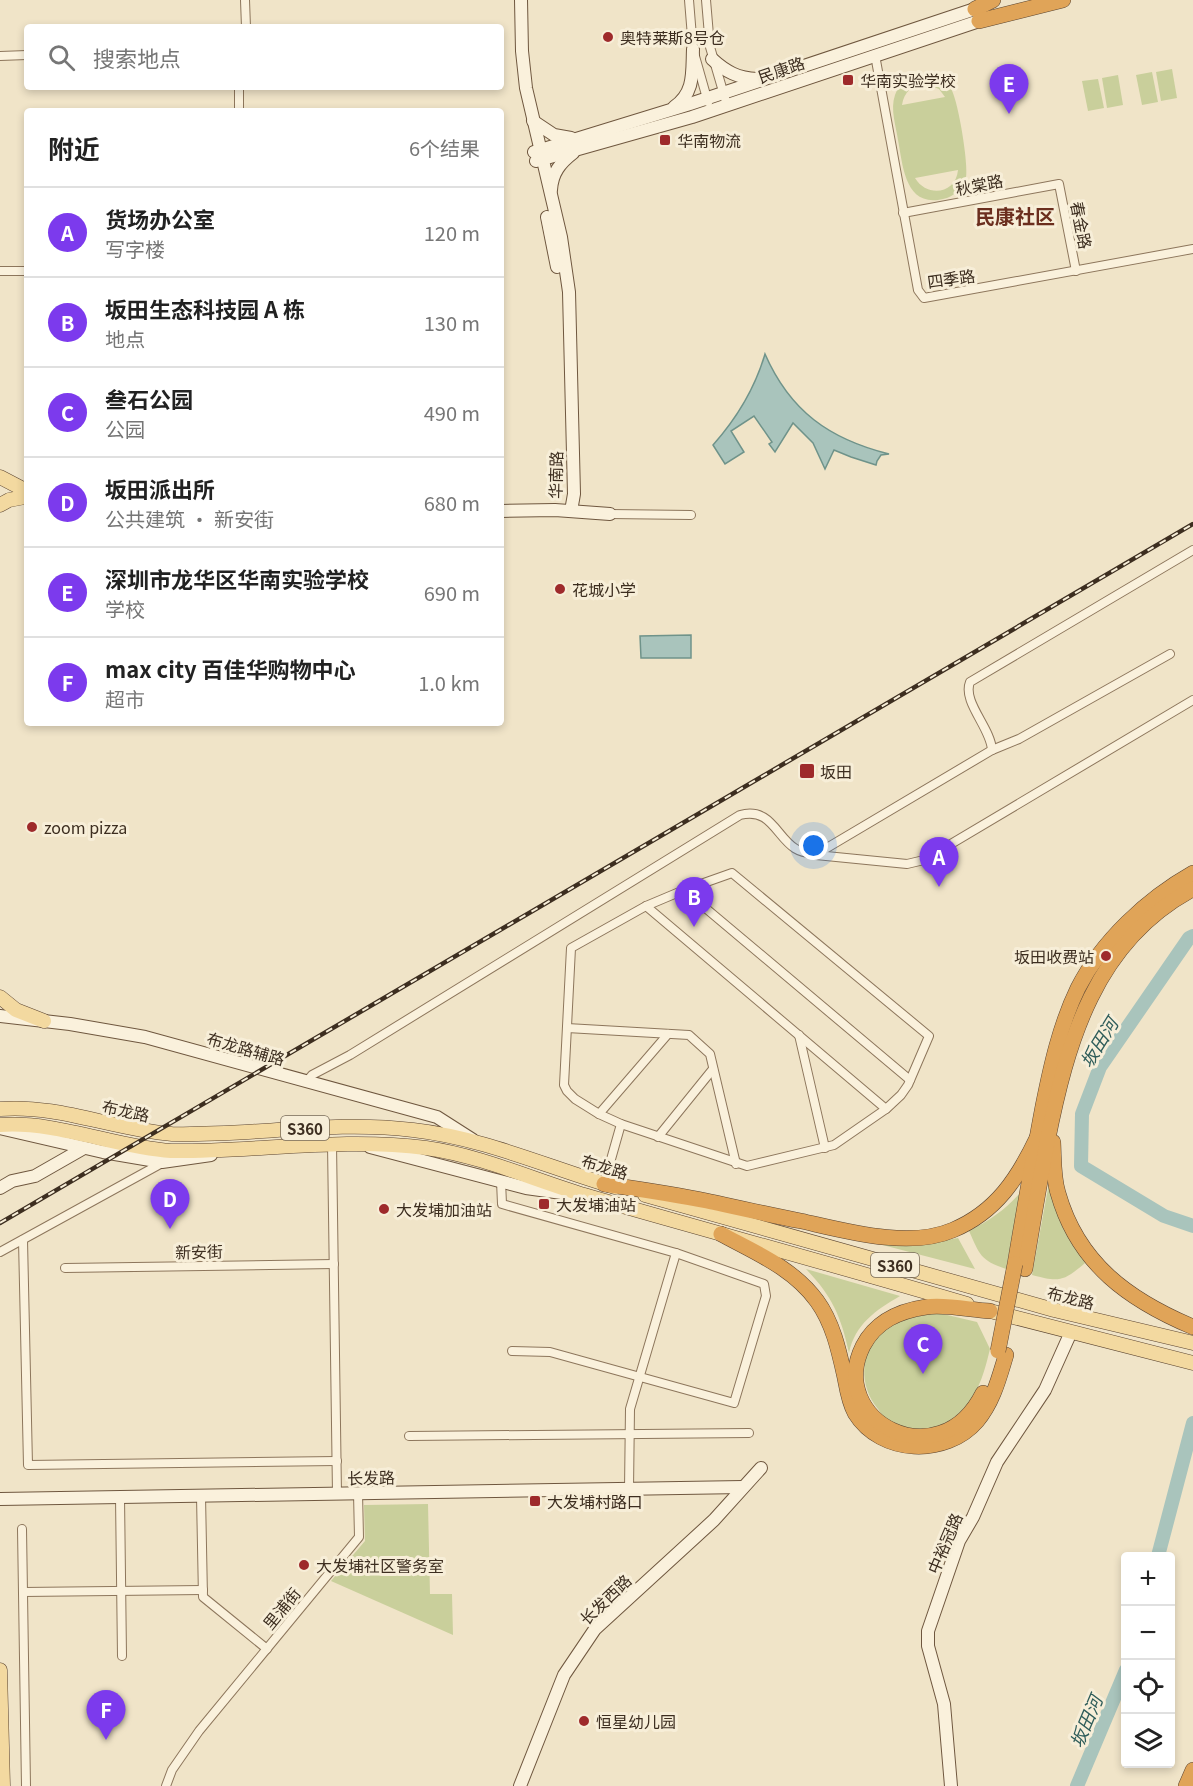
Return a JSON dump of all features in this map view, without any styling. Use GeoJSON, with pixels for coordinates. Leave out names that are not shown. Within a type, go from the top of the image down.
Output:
{"type":"FeatureCollection","features":[{"type":"Feature","properties":{"kind":"highway"},"geometry":{"type":"LineString","coordinates":[[977,15],[993,0]]}},
{"type":"Feature","properties":{"kind":"highway"},"geometry":{"type":"LineString","coordinates":[[977,15],[1063,0]]}},
{"type":"Feature","properties":{"kind":"highway"},"geometry":{"type":"LineString","coordinates":[[1020,1266],[1037,1138],[1056,1048],[1079,987],[1105,948],[1127,925],[1176,882],[1193,873]]}},
{"type":"Feature","properties":{"kind":"highway"},"geometry":{"type":"LineString","coordinates":[[721,1234],[788,1270],[819,1303],[832,1330],[855,1413],[867,1426],[884,1439],[905,1447],[940,1444],[961,1436],[977,1421],[989,1404],[1065,1062],[1076,1029],[1092,994],[1113,958],[1130,938],[1173,900],[1193,889]]}},
{"type":"Feature","properties":{"kind":"highway"},"geometry":{"type":"LineString","coordinates":[[1052,1119],[1057,1191],[1066,1214],[1090,1255],[1104,1273],[1136,1299],[1191,1337]]}},
{"type":"Feature","properties":{"kind":"highway"},"geometry":{"type":"LineString","coordinates":[[604,1184],[694,1198],[859,1234],[888,1237],[934,1236],[967,1224],[985,1212],[1012,1184],[1037,1138]]}},
{"type":"Feature","properties":{"kind":"highway"},"geometry":{"type":"LineString","coordinates":[[990,1311],[928,1306],[889,1317],[877,1326],[864,1345],[855,1369],[862,1402],[882,1426],[917,1438],[936,1436],[951,1430],[966,1418],[979,1401],[1002,1353]]}},
{"type":"Feature","properties":{"kind":"highway"},"geometry":{"type":"LineString","coordinates":[[1186,1786],[1193,1770]]}},
{"type":"Feature","properties":{"kind":"main road","name":"华南路"},"geometry":{"type":"LineString","coordinates":[[513,0],[519,91],[537,156],[551,195],[566,267],[571,315],[574,494],[571,511]]}},
{"type":"Feature","properties":{"kind":"main road","name":"华南路"},"geometry":{"type":"LineString","coordinates":[[521,0],[523,70],[561,292],[565,462],[567,494],[571,511]]}},
{"type":"Feature","properties":{"kind":"main road","name":"民康路"},"geometry":{"type":"LineString","coordinates":[[977,15],[1002,0]]}},
{"type":"Feature","properties":{"kind":"main road","name":"民康路"},"geometry":{"type":"LineString","coordinates":[[537,156],[708,104],[723,92],[761,80],[907,38],[977,15],[1036,0]]}},
{"type":"Feature","properties":{"kind":"main road","name":"民康路"},"geometry":{"type":"LineString","coordinates":[[579,144],[670,110],[708,104],[727,105],[875,55],[907,38]]}},
{"type":"Feature","properties":{"kind":"main road"},"geometry":{"type":"LineString","coordinates":[[670,110],[681,102],[689,89],[693,49]]}},
{"type":"Feature","properties":{"kind":"main road"},"geometry":{"type":"LineString","coordinates":[[712,59],[737,76],[761,80]]}},
{"type":"Feature","properties":{"kind":"main road"},"geometry":{"type":"LineString","coordinates":[[532,121],[554,135],[579,144],[555,172],[551,195]]}},
{"type":"Feature","properties":{"kind":"main road"},"geometry":{"type":"LineString","coordinates":[[0,477],[24,492]]}},
{"type":"Feature","properties":{"kind":"main road"},"geometry":{"type":"LineString","coordinates":[[0,485],[24,493]]}},
{"type":"Feature","properties":{"kind":"main road"},"geometry":{"type":"LineString","coordinates":[[0,494],[24,493]]}},
{"type":"Feature","properties":{"kind":"main road"},"geometry":{"type":"LineString","coordinates":[[0,505],[24,493]]}},
{"type":"Feature","properties":{"kind":"main road"},"geometry":{"type":"LineString","coordinates":[[504,511],[571,511],[610,514]]}},
{"type":"Feature","properties":{"kind":"main road"},"geometry":{"type":"LineString","coordinates":[[0,997],[16,1010],[44,1021]]}},
{"type":"Feature","properties":{"kind":"main road","name":"布龙路辅路"},"geometry":{"type":"LineString","coordinates":[[0,1016],[95,1027],[145,1037],[437,1117],[474,1140]]}},
{"type":"Feature","properties":{"kind":"main road","name":"布龙路"},"geometry":{"type":"LineString","coordinates":[[0,1108],[52,1113],[172,1134],[351,1126],[413,1130],[474,1140],[604,1184],[1053,1310],[1191,1337]]}},
{"type":"Feature","properties":{"kind":"main road"},"geometry":{"type":"LineString","coordinates":[[0,1126],[84,1148],[162,1162],[242,1148]]}},
{"type":"Feature","properties":{"kind":"main road","name":"布龙路"},"geometry":{"type":"LineString","coordinates":[[0,1126],[50,1129],[157,1150],[185,1151],[351,1143],[408,1146],[470,1156],[592,1197],[721,1234],[990,1311],[1189,1362]]}},
{"type":"Feature","properties":{"kind":"main road"},"geometry":{"type":"LineString","coordinates":[[351,1143],[526,1188],[592,1197]]}},
{"type":"Feature","properties":{"kind":"main road"},"geometry":{"type":"LineString","coordinates":[[0,1188],[12,1181],[35,1176],[84,1148]]}},
{"type":"Feature","properties":{"kind":"main road","name":"中裕冠路"},"geometry":{"type":"LineString","coordinates":[[951,1786],[944,1704],[928,1646],[928,1631],[959,1541],[973,1517],[997,1462],[1045,1390],[1071,1332]]}},
{"type":"Feature","properties":{"kind":"main road","name":"长发西路"},"geometry":{"type":"LineString","coordinates":[[520,1786],[564,1675],[595,1629],[714,1520],[761,1468]]}},
{"type":"Feature","properties":{"kind":"main road","name":"长发路"},"geometry":{"type":"LineString","coordinates":[[0,1499],[743,1487]]}},
{"type":"Feature","properties":{"kind":"main road"},"geometry":{"type":"LineString","coordinates":[[0,1670],[3,1785]]}},
{"type":"Feature","properties":{"kind":"street"},"geometry":{"type":"LineString","coordinates":[[245,0],[246,24]]}},
{"type":"Feature","properties":{"kind":"street"},"geometry":{"type":"LineString","coordinates":[[689,0],[693,49],[708,104]]}},
{"type":"Feature","properties":{"kind":"street"},"geometry":{"type":"LineString","coordinates":[[706,0],[707,31],[712,59],[727,105]]}},
{"type":"Feature","properties":{"kind":"street","name":"四季路"},"geometry":{"type":"LineString","coordinates":[[875,55],[918,290],[924,298],[1193,249]]}},
{"type":"Feature","properties":{"kind":"street"},"geometry":{"type":"LineString","coordinates":[[0,56],[24,56]]}},
{"type":"Feature","properties":{"kind":"street"},"geometry":{"type":"LineString","coordinates":[[239,90],[239,108]]}},
{"type":"Feature","properties":{"kind":"street","name":"秋棠路"},"geometry":{"type":"LineString","coordinates":[[903,213],[1059,184]]}},
{"type":"Feature","properties":{"kind":"street","name":"春金路"},"geometry":{"type":"LineString","coordinates":[[1059,184],[1076,271]]}},
{"type":"Feature","properties":{"kind":"street"},"geometry":{"type":"LineString","coordinates":[[0,271],[24,271]]}},
{"type":"Feature","properties":{"kind":"street"},"geometry":{"type":"LineString","coordinates":[[610,514],[691,514]]}},
{"type":"Feature","properties":{"kind":"street"},"geometry":{"type":"LineString","coordinates":[[992,750],[992,742],[968,696],[967,688],[970,682],[1193,550]]}},
{"type":"Feature","properties":{"kind":"street"},"geometry":{"type":"LineString","coordinates":[[809,854],[829,847],[992,750],[1019,739],[1170,654]]}},
{"type":"Feature","properties":{"kind":"street"},"geometry":{"type":"LineString","coordinates":[[306,1082],[312,1075],[350,1055],[740,815],[756,813],[764,817],[771,822],[788,845],[799,852],[907,864],[924,860],[1193,700]]}},
{"type":"Feature","properties":{"kind":"street"},"geometry":{"type":"LineString","coordinates":[[732,873],[929,1036],[902,1095],[834,1145],[747,1166],[621,1124],[574,1099],[564,1085],[572,948],[646,906],[684,890],[732,873]]}},
{"type":"Feature","properties":{"kind":"street"},"geometry":{"type":"LineString","coordinates":[[684,890],[910,1080]]}},
{"type":"Feature","properties":{"kind":"street"},"geometry":{"type":"LineString","coordinates":[[646,906],[886,1108]]}},
{"type":"Feature","properties":{"kind":"street"},"geometry":{"type":"LineString","coordinates":[[567,1028],[689,1035],[710,1054],[736,1164]]}},
{"type":"Feature","properties":{"kind":"street"},"geometry":{"type":"LineString","coordinates":[[599,1114],[668,1034]]}},
{"type":"Feature","properties":{"kind":"street"},"geometry":{"type":"LineString","coordinates":[[799,1034],[825,1148]]}},
{"type":"Feature","properties":{"kind":"street"},"geometry":{"type":"LineString","coordinates":[[658,1137],[713,1069]]}},
{"type":"Feature","properties":{"kind":"street"},"geometry":{"type":"LineString","coordinates":[[604,1184],[621,1124]]}},
{"type":"Feature","properties":{"kind":"street"},"geometry":{"type":"LineString","coordinates":[[332,1144],[337,1494]]}},
{"type":"Feature","properties":{"kind":"street"},"geometry":{"type":"LineString","coordinates":[[0,1252],[162,1162]]}},
{"type":"Feature","properties":{"kind":"street"},"geometry":{"type":"LineString","coordinates":[[501,1181],[502,1204],[676,1253],[764,1284],[766,1296],[734,1403],[550,1352],[512,1351]]}},
{"type":"Feature","properties":{"kind":"street"},"geometry":{"type":"LineString","coordinates":[[23,1240],[28,1465],[337,1461]]}},
{"type":"Feature","properties":{"kind":"street"},"geometry":{"type":"LineString","coordinates":[[629,1489],[630,1409],[676,1253]]}},
{"type":"Feature","properties":{"kind":"street","name":"新安街"},"geometry":{"type":"LineString","coordinates":[[65,1268],[334,1264]]}},
{"type":"Feature","properties":{"kind":"street"},"geometry":{"type":"LineString","coordinates":[[409,1436],[630,1436],[749,1433]]}},
{"type":"Feature","properties":{"kind":"street","name":"里浦街"},"geometry":{"type":"LineString","coordinates":[[166,1786],[172,1770],[199,1731],[359,1537],[358,1493]]}},
{"type":"Feature","properties":{"kind":"street"},"geometry":{"type":"LineString","coordinates":[[201,1496],[203,1597],[267,1649]]}},
{"type":"Feature","properties":{"kind":"street"},"geometry":{"type":"LineString","coordinates":[[120,1497],[122,1656]]}},
{"type":"Feature","properties":{"kind":"street"},"geometry":{"type":"LineString","coordinates":[[22,1529],[26,1786]]}},
{"type":"Feature","properties":{"kind":"street"},"geometry":{"type":"LineString","coordinates":[[23,1592],[203,1590]]}},
{"type":"Feature","properties":{"kind":"green space"},"geometry":{"type":"Polygon","coordinates":[[[1172,69],[1177,98],[1161,101],[1156,72],[1172,69]]]}},
{"type":"Feature","properties":{"kind":"green space"},"geometry":{"type":"Polygon","coordinates":[[[1152,72],[1158,102],[1142,105],[1136,75],[1152,72]]]}},
{"type":"Feature","properties":{"kind":"green space"},"geometry":{"type":"Polygon","coordinates":[[[919,75],[937,78],[951,89],[960,118],[966,178],[958,192],[943,199],[930,200],[921,197],[913,191],[904,172],[893,106],[901,85],[919,75]],[[926,84],[917,85],[910,90],[902,105],[945,97],[939,89],[926,84]],[[958,170],[915,178],[927,189],[940,190],[952,184],[958,170]]]}},
{"type":"Feature","properties":{"kind":"green space"},"geometry":{"type":"Polygon","coordinates":[[[1118,75],[1123,105],[1107,108],[1102,78],[1118,75]]]}},
{"type":"Feature","properties":{"kind":"green space"},"geometry":{"type":"Polygon","coordinates":[[[1098,79],[1104,108],[1088,111],[1082,81],[1098,79]]]}},
{"type":"Feature","properties":{"kind":"green space"},"geometry":{"type":"Polygon","coordinates":[[[1049,1183],[1063,1224],[1085,1263],[1060,1279],[1032,1275],[1049,1183]]]}},
{"type":"Feature","properties":{"kind":"green space"},"geometry":{"type":"Polygon","coordinates":[[[1020,1193],[1006,1269],[991,1263],[982,1256],[969,1231],[997,1214],[1020,1193]]]}},
{"type":"Feature","properties":{"kind":"green space"},"geometry":{"type":"Polygon","coordinates":[[[958,1238],[975,1269],[871,1242],[934,1242],[958,1238]]]}},
{"type":"Feature","properties":{"kind":"green space"},"geometry":{"type":"Polygon","coordinates":[[[806,1269],[900,1296],[861,1326],[849,1353],[843,1328],[834,1307],[823,1288],[806,1269]]]}},
{"type":"Feature","properties":{"kind":"green space"},"geometry":{"type":"Polygon","coordinates":[[[929,1314],[943,1314],[977,1322],[990,1349],[979,1385],[966,1406],[957,1415],[935,1428],[911,1430],[899,1427],[882,1415],[867,1390],[864,1370],[869,1349],[882,1331],[892,1324],[929,1314]]]}},
{"type":"Feature","properties":{"kind":"green space"},"geometry":{"type":"Polygon","coordinates":[[[428,1504],[430,1594],[452,1594],[453,1635],[331,1581],[365,1541],[364,1505],[428,1504]]]}},
{"type":"Feature","properties":{"kind":"water"},"geometry":{"type":"Polygon","coordinates":[[[765,354],[786,392],[814,420],[848,440],[889,454],[881,455],[876,465],[834,450],[825,469],[813,443],[793,423],[775,452],[769,444],[772,442],[754,416],[731,431],[744,452],[725,464],[713,445],[744,402],[765,354]]]}},
{"type":"Feature","properties":{"kind":"water"},"geometry":{"type":"Polygon","coordinates":[[[691,635],[691,658],[641,658],[640,636],[691,635]]]}},
{"type":"Feature","properties":{"kind":"waterway","name":"坂田河"},"geometry":{"type":"LineString","coordinates":[[1193,936],[1189,938],[1100,1067],[1082,1114],[1081,1166],[1164,1216],[1193,1226]]}},
{"type":"Feature","properties":{"kind":"waterway","name":"坂田河"},"geometry":{"type":"LineString","coordinates":[[1159,1552],[1193,1423]]}},
{"type":"Feature","properties":{"kind":"waterway","name":"坂田河"},"geometry":{"type":"LineString","coordinates":[[1077,1786],[1121,1682]]}},
{"type":"Feature","properties":{"kind":"railway"},"geometry":{"type":"LineString","coordinates":[[0,1223],[1193,524]]}},
{"type":"Feature","properties":{"kind":"place","name":"奥特莱斯8号仓"},"geometry":{"type":"Point","coordinates":[608,37]}},
{"type":"Feature","properties":{"kind":"place","name":"华南实验学校"},"geometry":{"type":"Point","coordinates":[848,80]}},
{"type":"Feature","properties":{"kind":"place","name":"深圳市龙华区华南实验学校"},"geometry":{"type":"Point","coordinates":[1009,114]}},
{"type":"Feature","properties":{"kind":"place","name":"华南物流"},"geometry":{"type":"Point","coordinates":[665,140]}},
{"type":"Feature","properties":{"kind":"place","name":"花城小学"},"geometry":{"type":"Point","coordinates":[560,589]}},
{"type":"Feature","properties":{"kind":"place","name":"坂田"},"geometry":{"type":"Point","coordinates":[807,771]}},
{"type":"Feature","properties":{"kind":"place","name":"zoom pizza"},"geometry":{"type":"Point","coordinates":[32,827]}},
{"type":"Feature","properties":{"kind":"place","name":"货场办公室"},"geometry":{"type":"Point","coordinates":[939,887]}},
{"type":"Feature","properties":{"kind":"place","name":"坂田生态科技园 A 栋"},"geometry":{"type":"Point","coordinates":[694,927]}},
{"type":"Feature","properties":{"kind":"place","name":"坂田收费站"},"geometry":{"type":"Point","coordinates":[1106,956]}},
{"type":"Feature","properties":{"kind":"place","name":"大发埔油站"},"geometry":{"type":"Point","coordinates":[544,1204]}},
{"type":"Feature","properties":{"kind":"place","name":"大发埔加油站"},"geometry":{"type":"Point","coordinates":[384,1209]}},
{"type":"Feature","properties":{"kind":"place","name":"坂田派出所"},"geometry":{"type":"Point","coordinates":[170,1229]}},
{"type":"Feature","properties":{"kind":"place","name":"叁石公园"},"geometry":{"type":"Point","coordinates":[923,1374]}},
{"type":"Feature","properties":{"kind":"place","name":"大发埔村路口"},"geometry":{"type":"Point","coordinates":[535,1501]}},
{"type":"Feature","properties":{"kind":"place","name":"大发埔社区警务室"},"geometry":{"type":"Point","coordinates":[304,1565]}},
{"type":"Feature","properties":{"kind":"place","name":"恒星幼儿园"},"geometry":{"type":"Point","coordinates":[584,1721]}},
{"type":"Feature","properties":{"kind":"place","name":"max city 百佳华购物中心"},"geometry":{"type":"Point","coordinates":[106,1740]}},
{"type":"Feature","properties":{"kind":"district","name":"民康社区"},"geometry":{"type":"Point","coordinates":[1015,215]}}]}
